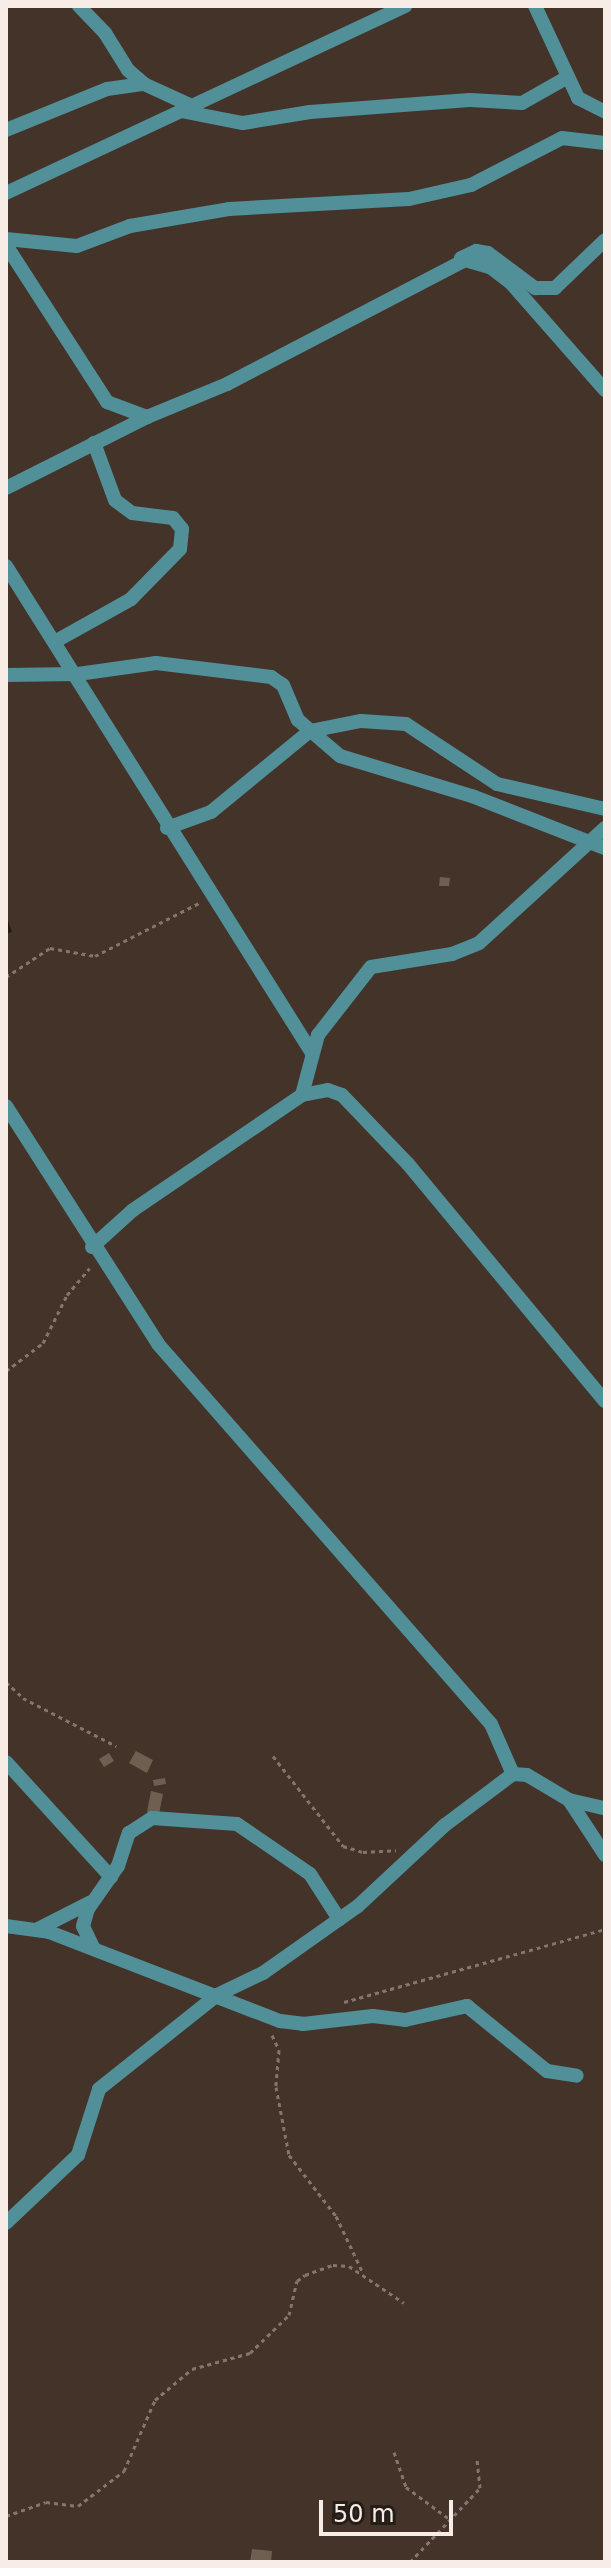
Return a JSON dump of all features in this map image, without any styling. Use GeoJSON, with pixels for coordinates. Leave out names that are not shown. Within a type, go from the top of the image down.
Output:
{"type":"FeatureCollection","features":[{"type":"Feature","properties":{"kind":"street"},"geometry":{"type":"LineString","coordinates":[[79,6],[144,84],[186,109],[243,123],[310,112],[470,100],[522,103],[566,78]]}},
{"type":"Feature","properties":{"kind":"street"},"geometry":{"type":"LineString","coordinates":[[6,193],[405,6]]}},
{"type":"Feature","properties":{"kind":"street"},"geometry":{"type":"LineString","coordinates":[[535,6],[566,78],[585,105],[605,112]]}},
{"type":"Feature","properties":{"kind":"street"},"geometry":{"type":"LineString","coordinates":[[6,130],[107,89],[144,84]]}},
{"type":"Feature","properties":{"kind":"street"},"geometry":{"type":"LineString","coordinates":[[6,242],[77,246],[130,226],[229,209],[409,199],[471,185],[562,138],[605,143]]}},
{"type":"Feature","properties":{"kind":"street"},"geometry":{"type":"LineString","coordinates":[[6,488],[147,417],[227,384],[448,266],[483,251],[535,288],[555,288],[605,240]]}},
{"type":"Feature","properties":{"kind":"street"},"geometry":{"type":"LineString","coordinates":[[6,242],[107,402],[147,417]]}},
{"type":"Feature","properties":{"kind":"street"},"geometry":{"type":"LineString","coordinates":[[448,266],[474,261],[510,282],[605,390]]}},
{"type":"Feature","properties":{"kind":"street"},"geometry":{"type":"LineString","coordinates":[[56,641],[131,599],[180,549],[182,529],[173,518],[132,513],[115,500],[94,443]]}},
{"type":"Feature","properties":{"kind":"street"},"geometry":{"type":"LineString","coordinates":[[6,566],[78,674],[167,828],[312,1053]]}},
{"type":"Feature","properties":{"kind":"street"},"geometry":{"type":"LineString","coordinates":[[6,675],[78,674],[156,663],[271,677],[281,682],[292,711],[310,731],[355,763],[472,796],[605,848]]}},
{"type":"Feature","properties":{"kind":"street"},"geometry":{"type":"LineString","coordinates":[[167,828],[211,812],[310,731],[361,721],[397,722],[497,784],[605,809]]}},
{"type":"Feature","properties":{"kind":"street"},"geometry":{"type":"LineString","coordinates":[[302,1095],[312,1053],[323,1026],[371,967],[452,954],[479,943],[605,828]]}},
{"type":"Feature","properties":{"kind":"street"},"geometry":{"type":"LineString","coordinates":[[96,1252],[133,1210],[302,1095],[328,1090],[342,1095],[408,1164],[605,1401]]}},
{"type":"Feature","properties":{"kind":"street"},"geometry":{"type":"LineString","coordinates":[[6,1106],[96,1252],[158,1344],[207,1404],[491,1724],[513,1774]]}},
{"type":"Feature","properties":{"kind":"street"},"geometry":{"type":"LineString","coordinates":[[6,1762],[111,1877]]}},
{"type":"Feature","properties":{"kind":"street"},"geometry":{"type":"LineString","coordinates":[[6,2223],[78,2155],[99,2089],[217,1995],[263,1973],[339,1919],[513,1774],[527,1775],[569,1800],[605,1808]]}},
{"type":"Feature","properties":{"kind":"street"},"geometry":{"type":"LineString","coordinates":[[569,1800],[605,1855]]}},
{"type":"Feature","properties":{"kind":"street"},"geometry":{"type":"LineString","coordinates":[[94,1949],[83,1926],[111,1877],[123,1841],[142,1820],[226,1821],[310,1874],[339,1919]]}},
{"type":"Feature","properties":{"kind":"street"},"geometry":{"type":"LineString","coordinates":[[38,1930],[74,1915],[97,1897]]}},
{"type":"Feature","properties":{"kind":"street"},"geometry":{"type":"LineString","coordinates":[[6,1926],[38,1930],[217,1995],[263,2016],[303,2024],[373,2016],[405,2020],[467,2006],[547,2071],[577,2076]]}},
{"type":"Feature","properties":{"kind":"path"},"geometry":{"type":"LineString","coordinates":[[6,977],[50,948],[95,956],[210,897]]}},
{"type":"Feature","properties":{"kind":"path"},"geometry":{"type":"LineString","coordinates":[[6,1371],[43,1343],[67,1295],[96,1252]]}},
{"type":"Feature","properties":{"kind":"path"},"geometry":{"type":"LineString","coordinates":[[6,1682],[23,1698],[116,1746]]}},
{"type":"Feature","properties":{"kind":"path"},"geometry":{"type":"LineString","coordinates":[[273,1756],[343,1846],[363,1852],[415,1853]]}},
{"type":"Feature","properties":{"kind":"path"},"geometry":{"type":"LineString","coordinates":[[336,2003],[605,1929]]}},
{"type":"Feature","properties":{"kind":"path"},"geometry":{"type":"LineString","coordinates":[[263,2016],[279,2050],[276,2087],[289,2155],[336,2216],[363,2273]]}},
{"type":"Feature","properties":{"kind":"path"},"geometry":{"type":"LineString","coordinates":[[6,2516],[46,2502],[83,2504],[127,2468],[155,2400],[192,2369],[254,2350],[289,2315],[300,2278],[338,2264],[363,2273],[404,2303]]}},
{"type":"Feature","properties":{"kind":"path"},"geometry":{"type":"LineString","coordinates":[[394,2452],[406,2487],[448,2518]]}},
{"type":"Feature","properties":{"kind":"path"},"geometry":{"type":"LineString","coordinates":[[410,2562],[482,2484],[477,2460]]}},
{"type":"Feature","properties":{"kind":"building"},"geometry":{"type":"Polygon","coordinates":[[[440,877],[450,878],[449,886],[439,886],[440,877]]]}},
{"type":"Feature","properties":{"kind":"building"},"geometry":{"type":"Polygon","coordinates":[[[136,1751],[153,1760],[147,1773],[129,1763],[136,1751]]]}},
{"type":"Feature","properties":{"kind":"building"},"geometry":{"type":"Polygon","coordinates":[[[109,1753],[114,1761],[104,1767],[99,1759],[109,1753]]]}},
{"type":"Feature","properties":{"kind":"building"},"geometry":{"type":"Polygon","coordinates":[[[165,1778],[166,1784],[154,1786],[153,1780],[165,1778]]]}},
{"type":"Feature","properties":{"kind":"building"},"geometry":{"type":"Polygon","coordinates":[[[151,1791],[163,1794],[159,1814],[147,1812],[151,1791]]]}},
{"type":"Feature","properties":{"kind":"building"},"geometry":{"type":"Polygon","coordinates":[[[252,2549],[272,2551],[271,2562],[250,2562],[252,2549]]]}}]}
